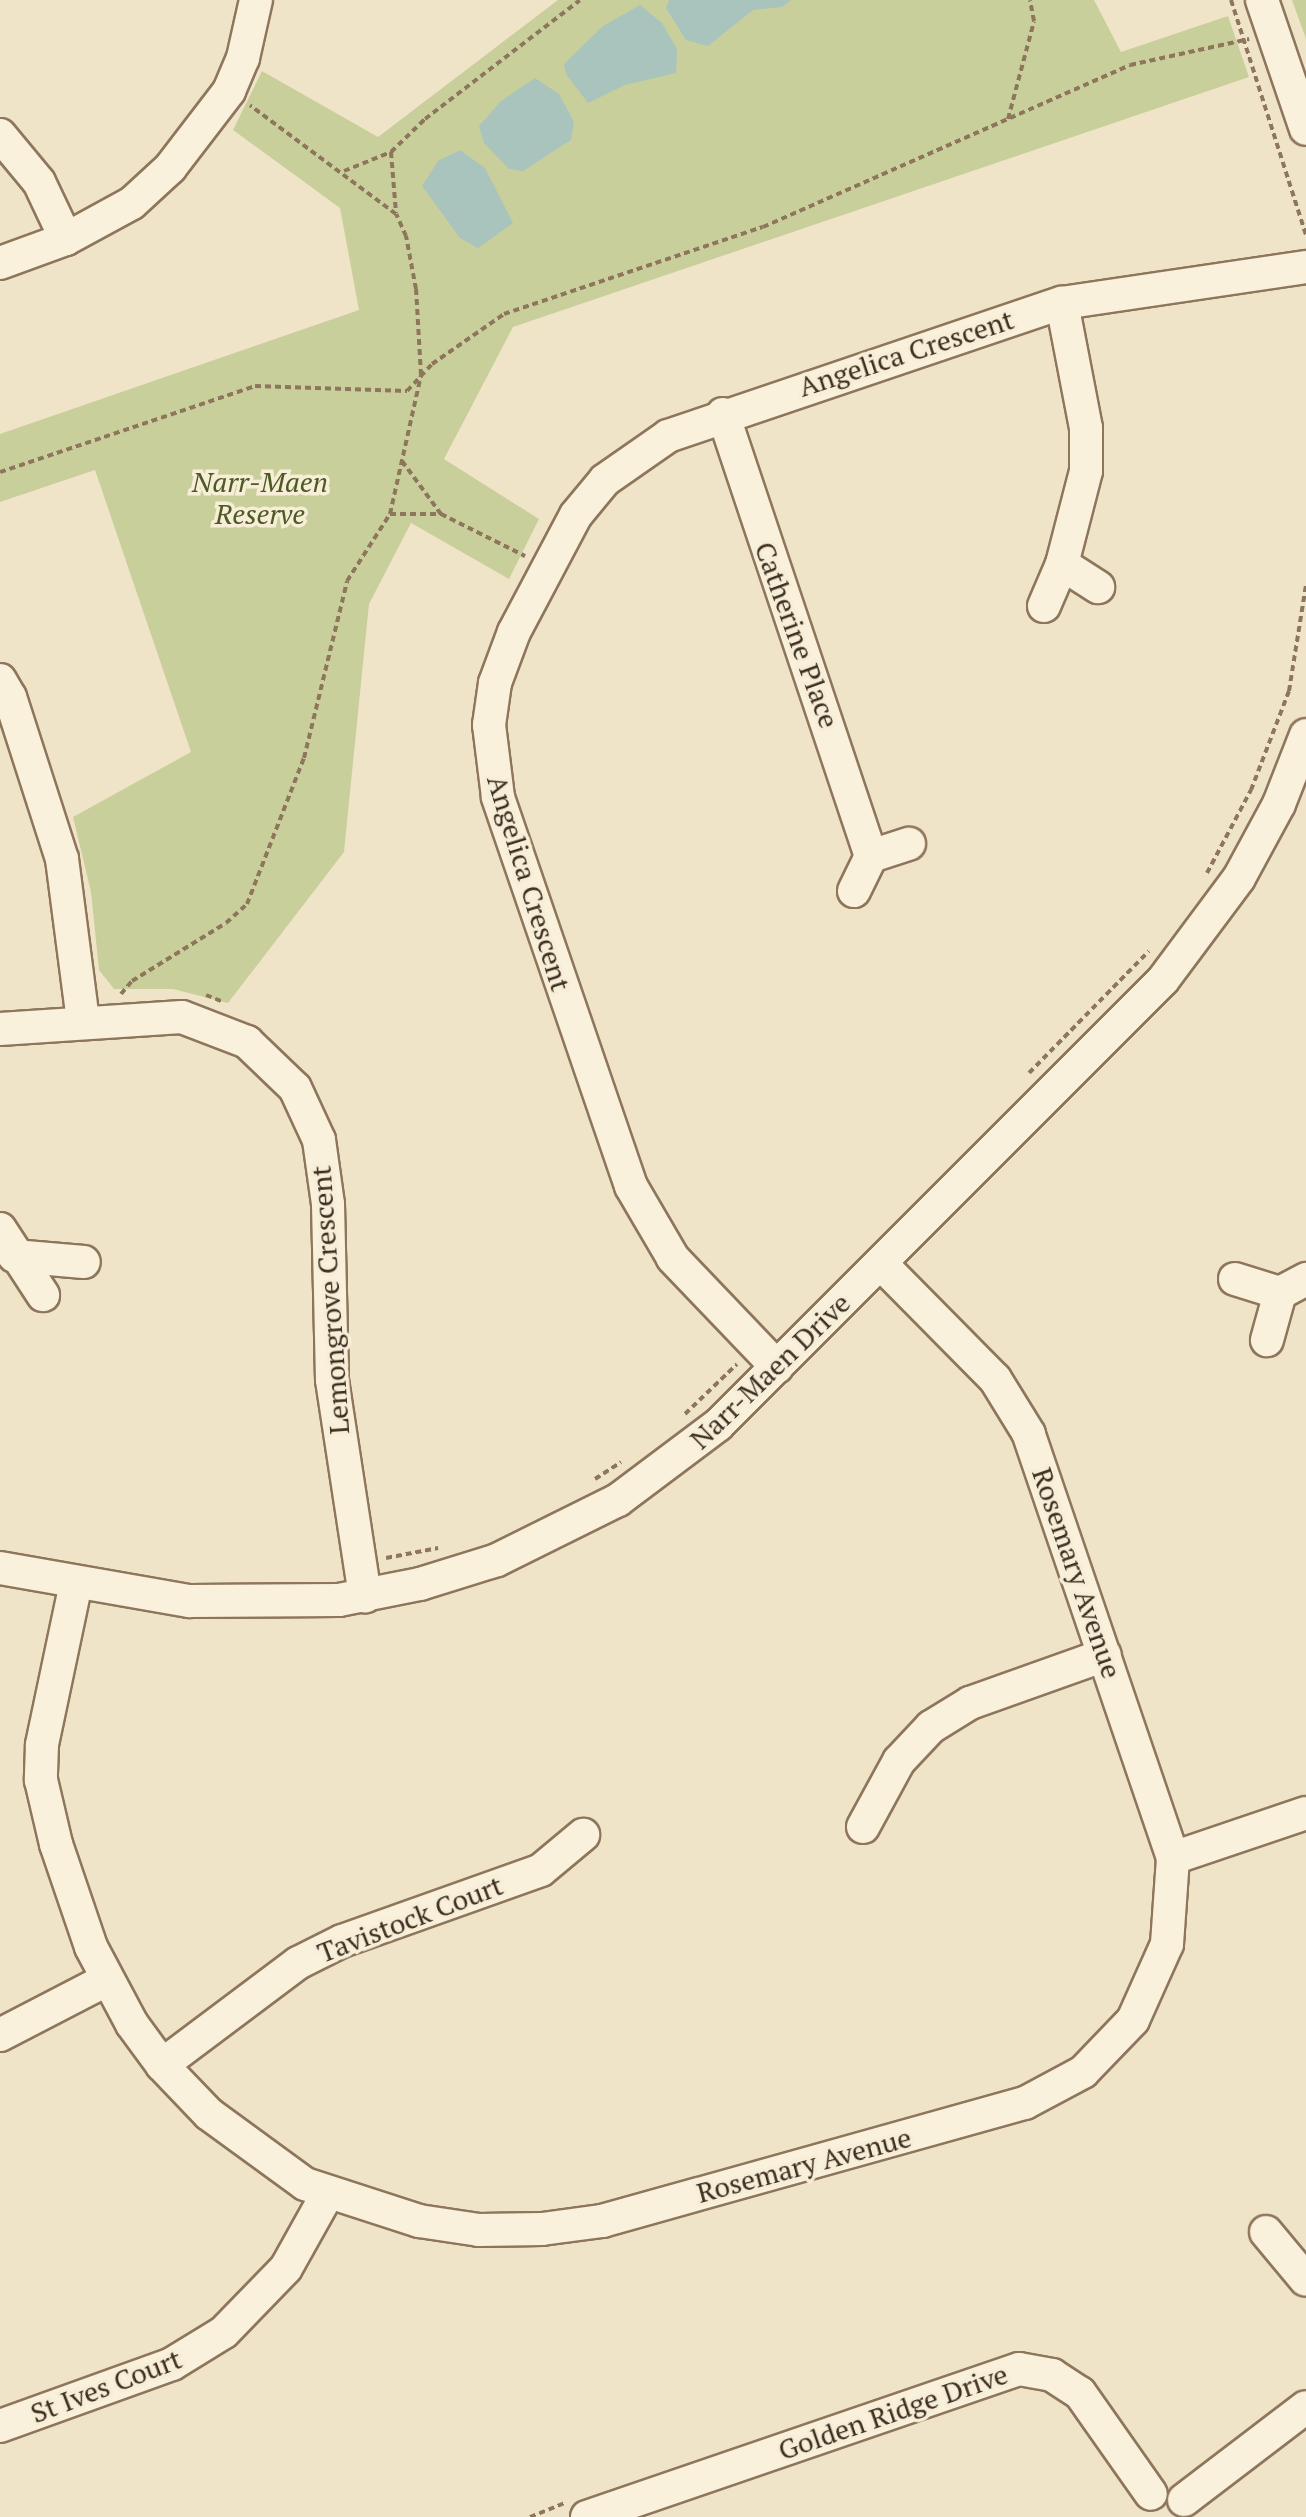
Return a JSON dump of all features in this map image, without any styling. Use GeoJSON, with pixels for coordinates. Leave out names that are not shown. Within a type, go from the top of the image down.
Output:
{"type":"FeatureCollection","features":[{"type":"Feature","properties":{"kind":"street"},"geometry":{"type":"LineString","coordinates":[[0,263],[66,239],[142,195],[170,168],[229,91],[243,58],[256,0]]}},
{"type":"Feature","properties":{"kind":"street"},"geometry":{"type":"LineString","coordinates":[[1262,0],[1259,37],[1306,129]]}},
{"type":"Feature","properties":{"kind":"street"},"geometry":{"type":"LineString","coordinates":[[0,135],[39,182],[66,239]]}},
{"type":"Feature","properties":{"kind":"street","name":"Angelica Crescent"},"geometry":{"type":"LineString","coordinates":[[767,1356],[673,1258],[640,1208],[498,797],[489,725],[495,683],[547,566],[576,515],[605,480],[668,436],[723,414],[1062,303],[1306,267]]}},
{"type":"Feature","properties":{"kind":"street"},"geometry":{"type":"LineString","coordinates":[[1044,606],[1062,564],[1083,491],[1087,451],[1062,303]]}},
{"type":"Feature","properties":{"kind":"street","name":"Catherine Place"},"geometry":{"type":"LineString","coordinates":[[723,414],[871,856]]}},
{"type":"Feature","properties":{"kind":"street"},"geometry":{"type":"LineString","coordinates":[[1062,564],[1098,587]]}},
{"type":"Feature","properties":{"kind":"street"},"geometry":{"type":"LineString","coordinates":[[0,680],[10,697],[62,859],[82,1009]]}},
{"type":"Feature","properties":{"kind":"street","name":"Narr-Maen Drive"},"geometry":{"type":"LineString","coordinates":[[0,1568],[76,1583],[229,1605],[365,1596],[474,1568],[591,1517],[694,1446],[767,1356],[881,1264],[1190,947],[1260,842],[1306,735]]}},
{"type":"Feature","properties":{"kind":"street"},"geometry":{"type":"LineString","coordinates":[[854,891],[871,856],[909,844]]}},
{"type":"Feature","properties":{"kind":"street","name":"Lemongrove Crescent"},"geometry":{"type":"LineString","coordinates":[[0,1029],[82,1009],[205,1022],[266,1056],[305,1104],[319,1140],[328,1204],[332,1380],[365,1596]]}},
{"type":"Feature","properties":{"kind":"street"},"geometry":{"type":"LineString","coordinates":[[7,1242],[84,1262]]}},
{"type":"Feature","properties":{"kind":"street"},"geometry":{"type":"LineString","coordinates":[[7,1242],[43,1295]]}},
{"type":"Feature","properties":{"kind":"street","name":"Rosemary Avenue"},"geometry":{"type":"LineString","coordinates":[[76,1583],[42,1745],[41,1780],[56,1844],[106,1980],[162,2065],[209,2114],[270,2164],[328,2193],[419,2221],[479,2230],[542,2229],[602,2221],[1025,2103],[1083,2072],[1133,2020],[1167,1944],[1173,1858],[1105,1655],[1018,1413],[995,1379],[881,1264]]}},
{"type":"Feature","properties":{"kind":"street"},"geometry":{"type":"LineString","coordinates":[[1235,1279],[1293,1286],[1267,1340]]}},
{"type":"Feature","properties":{"kind":"street"},"geometry":{"type":"LineString","coordinates":[[863,1827],[899,1761],[931,1727],[970,1703],[1105,1655]]}},
{"type":"Feature","properties":{"kind":"street"},"geometry":{"type":"LineString","coordinates":[[1173,1858],[1306,1813]]}},
{"type":"Feature","properties":{"kind":"street","name":"Tavistock Court"},"geometry":{"type":"LineString","coordinates":[[162,2065],[298,1963],[342,1941],[541,1870],[583,1835]]}},
{"type":"Feature","properties":{"kind":"street"},"geometry":{"type":"LineString","coordinates":[[0,2035],[106,1980]]}},
{"type":"Feature","properties":{"kind":"street","name":"St Ives Court"},"geometry":{"type":"LineString","coordinates":[[0,2426],[172,2364],[224,2332],[286,2268],[328,2193]]}},
{"type":"Feature","properties":{"kind":"street"},"geometry":{"type":"LineString","coordinates":[[1266,2232],[1306,2280]]}},
{"type":"Feature","properties":{"kind":"street","name":"Golden Ridge Drive"},"geometry":{"type":"LineString","coordinates":[[587,2517],[1019,2369],[1052,2375],[1080,2393],[1145,2505]]}},
{"type":"Feature","properties":{"kind":"street"},"geometry":{"type":"LineString","coordinates":[[1145,2505],[1165,2490],[1186,2509],[1306,2407]]}},
{"type":"Feature","properties":{"kind":"path"},"geometry":{"type":"LineString","coordinates":[[344,171],[391,152],[425,119],[580,0]]}},
{"type":"Feature","properties":{"kind":"path"},"geometry":{"type":"LineString","coordinates":[[1008,119],[1034,21],[1030,0]]}},
{"type":"Feature","properties":{"kind":"path"},"geometry":{"type":"LineString","coordinates":[[1231,0],[1259,37],[1306,235]]}},
{"type":"Feature","properties":{"kind":"path"},"geometry":{"type":"LineString","coordinates":[[0,472],[255,386],[395,394],[407,391],[421,375],[504,314],[763,227],[1130,65],[1259,37]]}},
{"type":"Feature","properties":{"kind":"path"},"geometry":{"type":"LineString","coordinates":[[229,91],[344,171],[396,214]]}},
{"type":"Feature","properties":{"kind":"path"},"geometry":{"type":"LineString","coordinates":[[121,995],[132,981],[226,923],[247,904],[304,758],[347,581],[390,514],[421,375],[416,289],[406,236],[396,214],[391,152]]}},
{"type":"Feature","properties":{"kind":"path"},"geometry":{"type":"LineString","coordinates":[[402,461],[441,514]]}},
{"type":"Feature","properties":{"kind":"path"},"geometry":{"type":"LineString","coordinates":[[390,514],[441,514],[547,566]]}},
{"type":"Feature","properties":{"kind":"path"},"geometry":{"type":"LineString","coordinates":[[1202,880],[1251,790],[1289,691],[1306,585]]}},
{"type":"Feature","properties":{"kind":"path"},"geometry":{"type":"LineString","coordinates":[[1024,1078],[1151,948]]}},
{"type":"Feature","properties":{"kind":"path"},"geometry":{"type":"LineString","coordinates":[[82,1009],[136,993]]}},
{"type":"Feature","properties":{"kind":"path"},"geometry":{"type":"LineString","coordinates":[[196,995],[225,1003]]}},
{"type":"Feature","properties":{"kind":"path"},"geometry":{"type":"LineString","coordinates":[[683,1416],[767,1356]]}},
{"type":"Feature","properties":{"kind":"path"},"geometry":{"type":"LineString","coordinates":[[588,1484],[624,1459]]}},
{"type":"Feature","properties":{"kind":"path"},"geometry":{"type":"LineString","coordinates":[[381,1548],[386,1561],[446,1546]]}},
{"type":"Feature","properties":{"kind":"green space","name":"Narr-Maen Reserve"},"geometry":{"type":"Polygon","coordinates":[[[558,0],[1094,0],[1121,52],[1228,16],[1249,77],[513,327],[444,459],[539,519],[509,579],[411,523],[369,604],[344,852],[228,1003],[173,989],[114,989],[99,970],[91,892],[73,817],[191,752],[95,470],[0,502],[0,434],[359,310],[340,208],[233,130],[262,71],[378,137],[558,0]]]}},
{"type":"Feature","properties":{"kind":"green space"},"geometry":{"type":"Polygon","coordinates":[[[1292,0],[1306,0],[1306,39],[1292,0]]]}},
{"type":"Feature","properties":{"kind":"water"},"geometry":{"type":"Polygon","coordinates":[[[669,0],[791,0],[782,7],[753,10],[708,46],[686,40],[666,8],[669,0]]]}},
{"type":"Feature","properties":{"kind":"water"},"geometry":{"type":"Polygon","coordinates":[[[640,5],[662,23],[677,49],[676,73],[625,85],[588,103],[566,74],[564,64],[603,26],[640,5]]]}},
{"type":"Feature","properties":{"kind":"water"},"geometry":{"type":"Polygon","coordinates":[[[535,78],[559,94],[574,122],[571,140],[523,171],[509,169],[484,143],[479,126],[501,101],[535,78]]]}},
{"type":"Feature","properties":{"kind":"water"},"geometry":{"type":"Polygon","coordinates":[[[460,150],[485,168],[513,223],[478,248],[460,238],[422,186],[438,161],[460,150]]]}}]}
